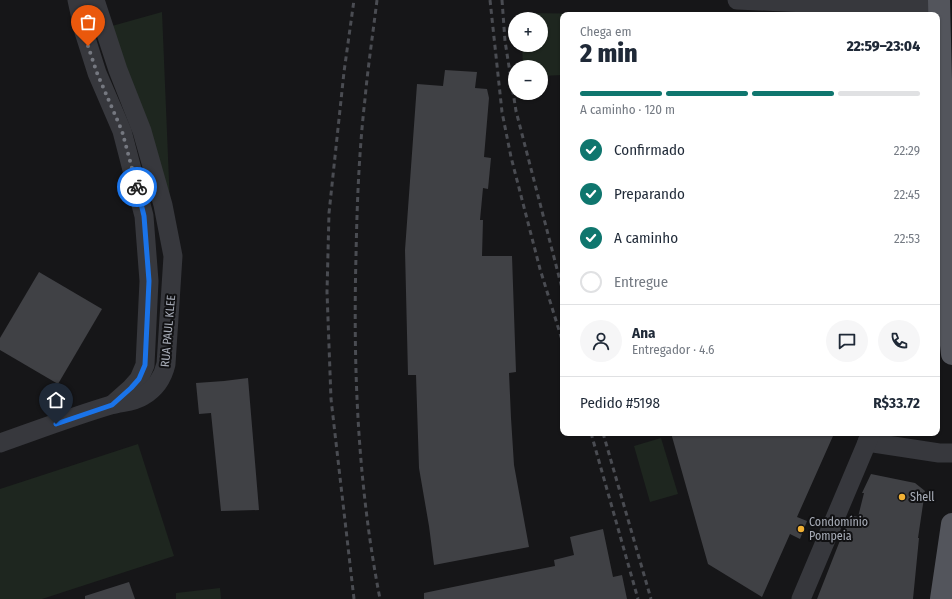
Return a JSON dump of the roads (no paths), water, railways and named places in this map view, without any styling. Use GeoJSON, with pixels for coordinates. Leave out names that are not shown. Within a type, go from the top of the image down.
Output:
{"type":"FeatureCollection","features":[{"type":"Feature","properties":{"kind":"main road"},"geometry":{"type":"LineString","coordinates":[[940,21],[946,121],[941,251],[951,341]]}},
{"type":"Feature","properties":{"kind":"main road"},"geometry":{"type":"LineString","coordinates":[[941,599],[952,524]]}},
{"type":"Feature","properties":{"kind":"street","name":"RUA PAUL KLEE"},"geometry":{"type":"LineString","coordinates":[[77,0],[84,32],[97,73],[122,131],[144,216],[149,281],[145,365],[139,379],[112,405]]}},
{"type":"Feature","properties":{"kind":"street","name":"RUA PAUL KLEE"},"geometry":{"type":"LineString","coordinates":[[95,0],[118,70],[142,131],[163,205],[173,256],[168,351],[164,373],[156,385],[144,395],[112,405]]}},
{"type":"Feature","properties":{"kind":"street"},"geometry":{"type":"LineString","coordinates":[[737,0],[939,4]]}},
{"type":"Feature","properties":{"kind":"street"},"geometry":{"type":"LineString","coordinates":[[0,443],[112,405]]}},
{"type":"Feature","properties":{"kind":"street"},"geometry":{"type":"LineString","coordinates":[[801,599],[869,437],[939,453],[952,454]]}},
{"type":"Feature","properties":{"kind":"railway"},"geometry":{"type":"LineString","coordinates":[[354,0],[344,72],[329,213],[327,292],[331,399],[354,599]]}},
{"type":"Feature","properties":{"kind":"railway"},"geometry":{"type":"LineString","coordinates":[[377,0],[366,87],[360,158],[356,236],[355,342],[356,385],[362,471],[380,599]]}},
{"type":"Feature","properties":{"kind":"railway"},"geometry":{"type":"LineString","coordinates":[[490,0],[502,112],[511,157],[540,269],[560,333]]}},
{"type":"Feature","properties":{"kind":"railway"},"geometry":{"type":"LineString","coordinates":[[502,0],[505,41],[516,111],[560,280]]}},
{"type":"Feature","properties":{"kind":"railway"},"geometry":{"type":"LineString","coordinates":[[592,436],[638,599]]}},
{"type":"Feature","properties":{"kind":"railway"},"geometry":{"type":"LineString","coordinates":[[604,436],[651,599]]}},
{"type":"Feature","properties":{"kind":"place","name":"Shell"},"geometry":{"type":"Point","coordinates":[902,497]}},
{"type":"Feature","properties":{"kind":"place","name":"Condomínio Pompeia"},"geometry":{"type":"Point","coordinates":[801,529]}}]}
